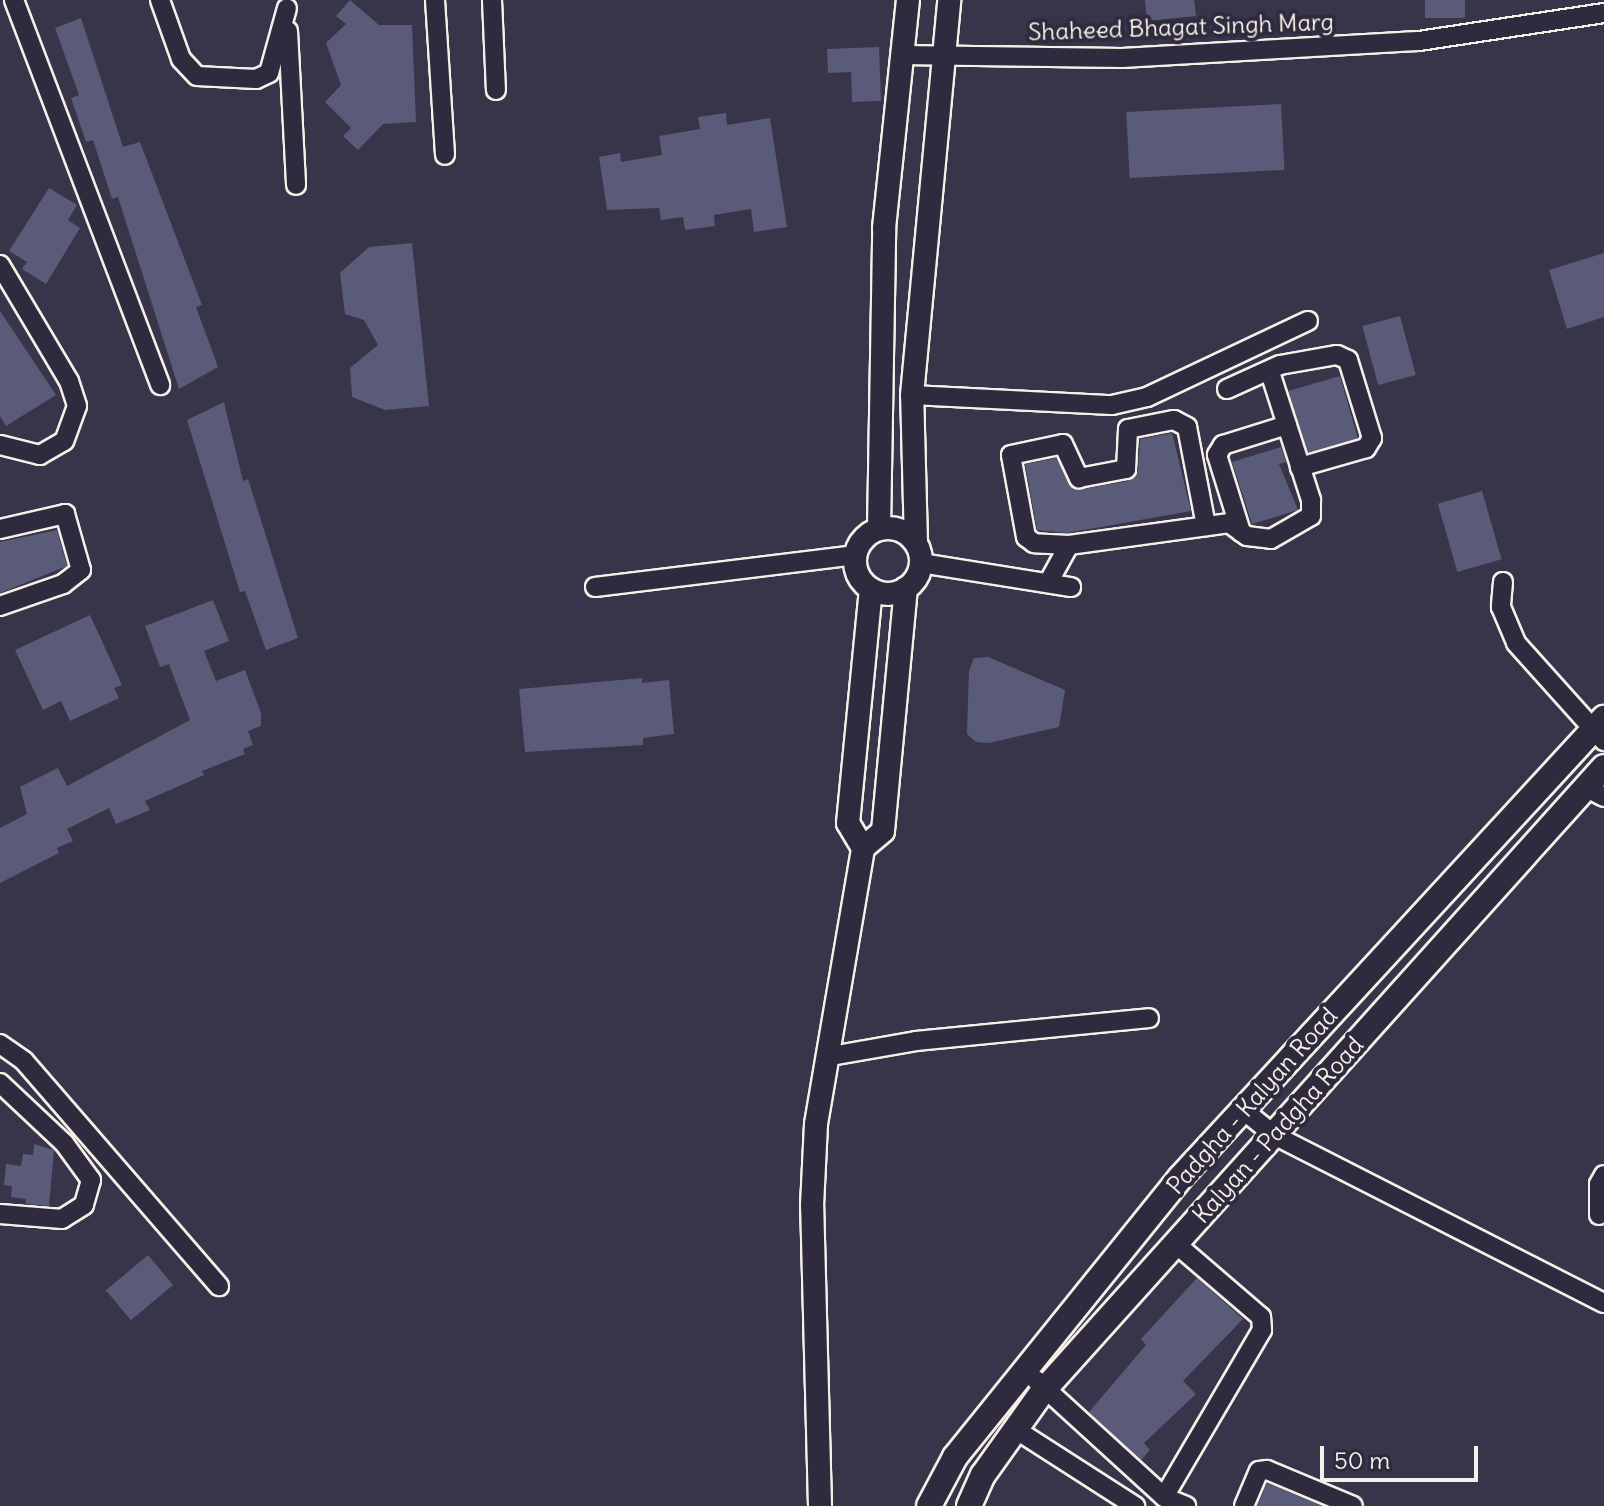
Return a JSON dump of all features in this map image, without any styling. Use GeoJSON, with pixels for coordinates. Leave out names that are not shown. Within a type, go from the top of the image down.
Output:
{"type":"FeatureCollection","features":[{"type":"Feature","properties":{"kind":"main road","name":"Padgha - Kalyan Road"},"geometry":{"type":"LineString","coordinates":[[929,1506],[955,1457],[1180,1178],[1600,730]]}},
{"type":"Feature","properties":{"kind":"main road","name":"Kalyan - Padgha Road"},"geometry":{"type":"LineString","coordinates":[[969,1506],[983,1475],[1043,1391],[1274,1135],[1596,793],[1604,767]]}},
{"type":"Feature","properties":{"kind":"main road"},"geometry":{"type":"LineString","coordinates":[[1180,1178],[1209,1206]]}},
{"type":"Feature","properties":{"kind":"street"},"geometry":{"type":"LineString","coordinates":[[14,0],[160,385]]}},
{"type":"Feature","properties":{"kind":"street"},"geometry":{"type":"LineString","coordinates":[[160,0],[181,59],[197,76],[256,79],[269,73],[287,4]]}},
{"type":"Feature","properties":{"kind":"street"},"geometry":{"type":"LineString","coordinates":[[435,0],[445,155]]}},
{"type":"Feature","properties":{"kind":"street"},"geometry":{"type":"LineString","coordinates":[[492,0],[496,90]]}},
{"type":"Feature","properties":{"kind":"street"},"geometry":{"type":"LineString","coordinates":[[879,529],[884,228],[908,0]]}},
{"type":"Feature","properties":{"kind":"street"},"geometry":{"type":"LineString","coordinates":[[863,848],[883,831],[906,588],[918,553],[912,395],[949,0]]}},
{"type":"Feature","properties":{"kind":"street"},"geometry":{"type":"LineString","coordinates":[[287,4],[296,185]]}},
{"type":"Feature","properties":{"kind":"street","name":"Shaheed Bhagat Singh Marg"},"geometry":{"type":"LineString","coordinates":[[902,55],[1122,58],[1419,41],[1604,13]]}},
{"type":"Feature","properties":{"kind":"street"},"geometry":{"type":"LineString","coordinates":[[884,228],[924,245]]}},
{"type":"Feature","properties":{"kind":"street"},"geometry":{"type":"LineString","coordinates":[[0,265],[69,381],[77,406],[64,441],[40,455],[0,445]]}},
{"type":"Feature","properties":{"kind":"street"},"geometry":{"type":"LineString","coordinates":[[912,395],[1112,405],[1147,397],[1308,321]]}},
{"type":"Feature","properties":{"kind":"street"},"geometry":{"type":"LineString","coordinates":[[1227,389],[1280,365],[1337,355],[1348,360],[1372,438],[1366,448],[1300,467]]}},
{"type":"Feature","properties":{"kind":"street"},"geometry":{"type":"LineString","coordinates":[[1206,526],[1187,427],[1174,420],[1128,429],[1126,469],[1079,478],[1063,444],[1011,455],[1026,537],[1034,543],[1069,545],[1229,523],[1241,532],[1271,539],[1311,516],[1300,467],[1270,372]]}},
{"type":"Feature","properties":{"kind":"street"},"geometry":{"type":"LineString","coordinates":[[1241,532],[1217,455],[1223,445],[1287,425]]}},
{"type":"Feature","properties":{"kind":"street"},"geometry":{"type":"LineString","coordinates":[[0,529],[65,514],[81,570],[63,584],[0,606]]}},
{"type":"Feature","properties":{"kind":"street"},"geometry":{"type":"LineString","coordinates":[[906,588],[886,594],[871,589],[860,579],[856,555],[863,540],[879,529],[900,530],[918,553],[1071,587]]}},
{"type":"Feature","properties":{"kind":"street"},"geometry":{"type":"LineString","coordinates":[[1048,583],[1069,545]]}},
{"type":"Feature","properties":{"kind":"street"},"geometry":{"type":"LineString","coordinates":[[595,587],[856,555]]}},
{"type":"Feature","properties":{"kind":"street"},"geometry":{"type":"LineString","coordinates":[[1503,582],[1501,607],[1516,643],[1600,730]]}},
{"type":"Feature","properties":{"kind":"street"},"geometry":{"type":"LineString","coordinates":[[820,1506],[812,1206],[816,1124],[831,1056],[863,848],[848,823],[871,589]]}},
{"type":"Feature","properties":{"kind":"street"},"geometry":{"type":"LineString","coordinates":[[852,781],[888,784]]}},
{"type":"Feature","properties":{"kind":"street"},"geometry":{"type":"LineString","coordinates":[[831,1056],[916,1041],[1149,1018]]}},
{"type":"Feature","properties":{"kind":"street"},"geometry":{"type":"LineString","coordinates":[[2,1048],[24,1061],[219,1286]]}},
{"type":"Feature","properties":{"kind":"street"},"geometry":{"type":"LineString","coordinates":[[0,1083],[85,1166],[90,1191],[72,1215],[52,1221],[0,1214]]}},
{"type":"Feature","properties":{"kind":"street"},"geometry":{"type":"LineString","coordinates":[[1242,1109],[1274,1135],[1604,1303]]}},
{"type":"Feature","properties":{"kind":"street"},"geometry":{"type":"LineString","coordinates":[[85,1166],[103,1150]]}},
{"type":"Feature","properties":{"kind":"street"},"geometry":{"type":"LineString","coordinates":[[1599,1215],[1599,1184],[1604,1175]]}},
{"type":"Feature","properties":{"kind":"street"},"geometry":{"type":"LineString","coordinates":[[1164,1497],[1262,1330],[1261,1317],[1175,1243]]}},
{"type":"Feature","properties":{"kind":"street"},"geometry":{"type":"LineString","coordinates":[[1027,1369],[1043,1391],[1164,1497],[1186,1506]]}},
{"type":"Feature","properties":{"kind":"street"},"geometry":{"type":"LineString","coordinates":[[1015,1429],[1135,1506]]}},
{"type":"Feature","properties":{"kind":"street"},"geometry":{"type":"LineString","coordinates":[[1244,1506],[1259,1471],[1267,1470],[1353,1506]]}},
{"type":"Feature","properties":{"kind":"building"},"geometry":{"type":"Polygon","coordinates":[[[350,0],[379,25],[412,25],[416,122],[383,124],[358,150],[343,136],[351,128],[325,102],[341,85],[326,43],[346,24],[336,16],[350,0]]]}},
{"type":"Feature","properties":{"kind":"building"},"geometry":{"type":"Polygon","coordinates":[[[1145,0],[1194,0],[1196,16],[1147,21],[1145,0]]]}},
{"type":"Feature","properties":{"kind":"building"},"geometry":{"type":"Polygon","coordinates":[[[1425,0],[1465,0],[1465,18],[1425,18],[1425,0]]]}},
{"type":"Feature","properties":{"kind":"building"},"geometry":{"type":"Polygon","coordinates":[[[81,18],[123,147],[140,142],[202,305],[196,307],[218,367],[179,389],[118,197],[112,199],[93,140],[86,142],[71,98],[79,95],[55,28],[81,18]]]}},
{"type":"Feature","properties":{"kind":"building"},"geometry":{"type":"Polygon","coordinates":[[[879,47],[881,101],[852,102],[851,72],[828,73],[827,49],[879,47]]]}},
{"type":"Feature","properties":{"kind":"building"},"geometry":{"type":"Polygon","coordinates":[[[1281,104],[1284,170],[1130,178],[1126,112],[1281,104]]]}},
{"type":"Feature","properties":{"kind":"building"},"geometry":{"type":"Polygon","coordinates":[[[726,113],[727,125],[770,118],[787,227],[754,232],[751,209],[714,215],[715,226],[685,230],[683,217],[661,220],[659,208],[607,210],[599,157],[620,153],[621,162],[662,155],[659,136],[700,129],[698,117],[726,113]]]}},
{"type":"Feature","properties":{"kind":"building"},"geometry":{"type":"Polygon","coordinates":[[[49,188],[77,205],[68,220],[80,228],[46,284],[22,269],[27,262],[9,251],[49,188]]]}},
{"type":"Feature","properties":{"kind":"building"},"geometry":{"type":"Polygon","coordinates":[[[412,243],[429,406],[385,410],[352,397],[350,368],[378,345],[364,320],[345,314],[340,273],[369,247],[412,243]]]}},
{"type":"Feature","properties":{"kind":"building"},"geometry":{"type":"Polygon","coordinates":[[[1604,253],[1604,317],[1567,329],[1549,270],[1604,253]]]}},
{"type":"Feature","properties":{"kind":"building"},"geometry":{"type":"Polygon","coordinates":[[[0,311],[56,395],[6,426],[0,416],[0,311]]]}},
{"type":"Feature","properties":{"kind":"building"},"geometry":{"type":"Polygon","coordinates":[[[1400,316],[1416,375],[1378,385],[1362,326],[1400,316]]]}},
{"type":"Feature","properties":{"kind":"building"},"geometry":{"type":"Polygon","coordinates":[[[1340,376],[1358,438],[1306,453],[1288,391],[1340,376]]]}},
{"type":"Feature","properties":{"kind":"building"},"geometry":{"type":"Polygon","coordinates":[[[224,402],[243,481],[248,479],[298,638],[266,650],[245,591],[240,592],[187,420],[224,402]]]}},
{"type":"Feature","properties":{"kind":"building"},"geometry":{"type":"Polygon","coordinates":[[[1172,433],[1191,511],[1067,533],[1037,530],[1025,464],[1056,458],[1077,490],[1128,481],[1138,470],[1140,439],[1172,433]]]}},
{"type":"Feature","properties":{"kind":"building"},"geometry":{"type":"Polygon","coordinates":[[[1281,447],[1286,462],[1279,464],[1298,510],[1252,524],[1232,462],[1281,447]]]}},
{"type":"Feature","properties":{"kind":"building"},"geometry":{"type":"Polygon","coordinates":[[[1482,491],[1502,559],[1457,572],[1438,504],[1482,491]]]}},
{"type":"Feature","properties":{"kind":"building"},"geometry":{"type":"Polygon","coordinates":[[[57,530],[67,566],[0,593],[0,542],[57,530]]]}},
{"type":"Feature","properties":{"kind":"building"},"geometry":{"type":"Polygon","coordinates":[[[213,600],[229,641],[204,651],[216,681],[245,670],[261,713],[261,726],[248,731],[253,745],[243,749],[245,754],[202,771],[204,775],[145,801],[150,810],[116,824],[109,808],[67,829],[73,841],[57,848],[59,853],[0,883],[0,828],[27,814],[20,787],[58,768],[67,786],[190,720],[169,664],[160,667],[145,626],[213,600]]]}},
{"type":"Feature","properties":{"kind":"building"},"geometry":{"type":"Polygon","coordinates":[[[90,615],[122,685],[114,688],[119,698],[70,721],[61,701],[43,710],[15,650],[90,615]]]}},
{"type":"Feature","properties":{"kind":"building"},"geometry":{"type":"Polygon","coordinates":[[[988,657],[1065,690],[1059,727],[989,743],[976,742],[967,734],[969,671],[974,658],[988,657]]]}},
{"type":"Feature","properties":{"kind":"building"},"geometry":{"type":"Polygon","coordinates":[[[642,678],[642,683],[669,680],[674,734],[643,738],[643,745],[525,752],[519,689],[642,678]]]}},
{"type":"Feature","properties":{"kind":"building"},"geometry":{"type":"Polygon","coordinates":[[[34,1144],[54,1150],[49,1206],[26,1204],[26,1199],[11,1197],[12,1186],[4,1185],[6,1164],[21,1166],[23,1154],[33,1155],[34,1144]]]}},
{"type":"Feature","properties":{"kind":"building"},"geometry":{"type":"Polygon","coordinates":[[[148,1255],[173,1285],[131,1320],[106,1290],[148,1255]]]}},
{"type":"Feature","properties":{"kind":"building"},"geometry":{"type":"Polygon","coordinates":[[[1197,1278],[1243,1319],[1183,1381],[1196,1394],[1144,1443],[1150,1450],[1141,1460],[1089,1412],[1146,1345],[1141,1339],[1197,1278]]]}},
{"type":"Feature","properties":{"kind":"building"},"geometry":{"type":"Polygon","coordinates":[[[1267,1483],[1322,1506],[1257,1506],[1267,1483]]]}}]}
